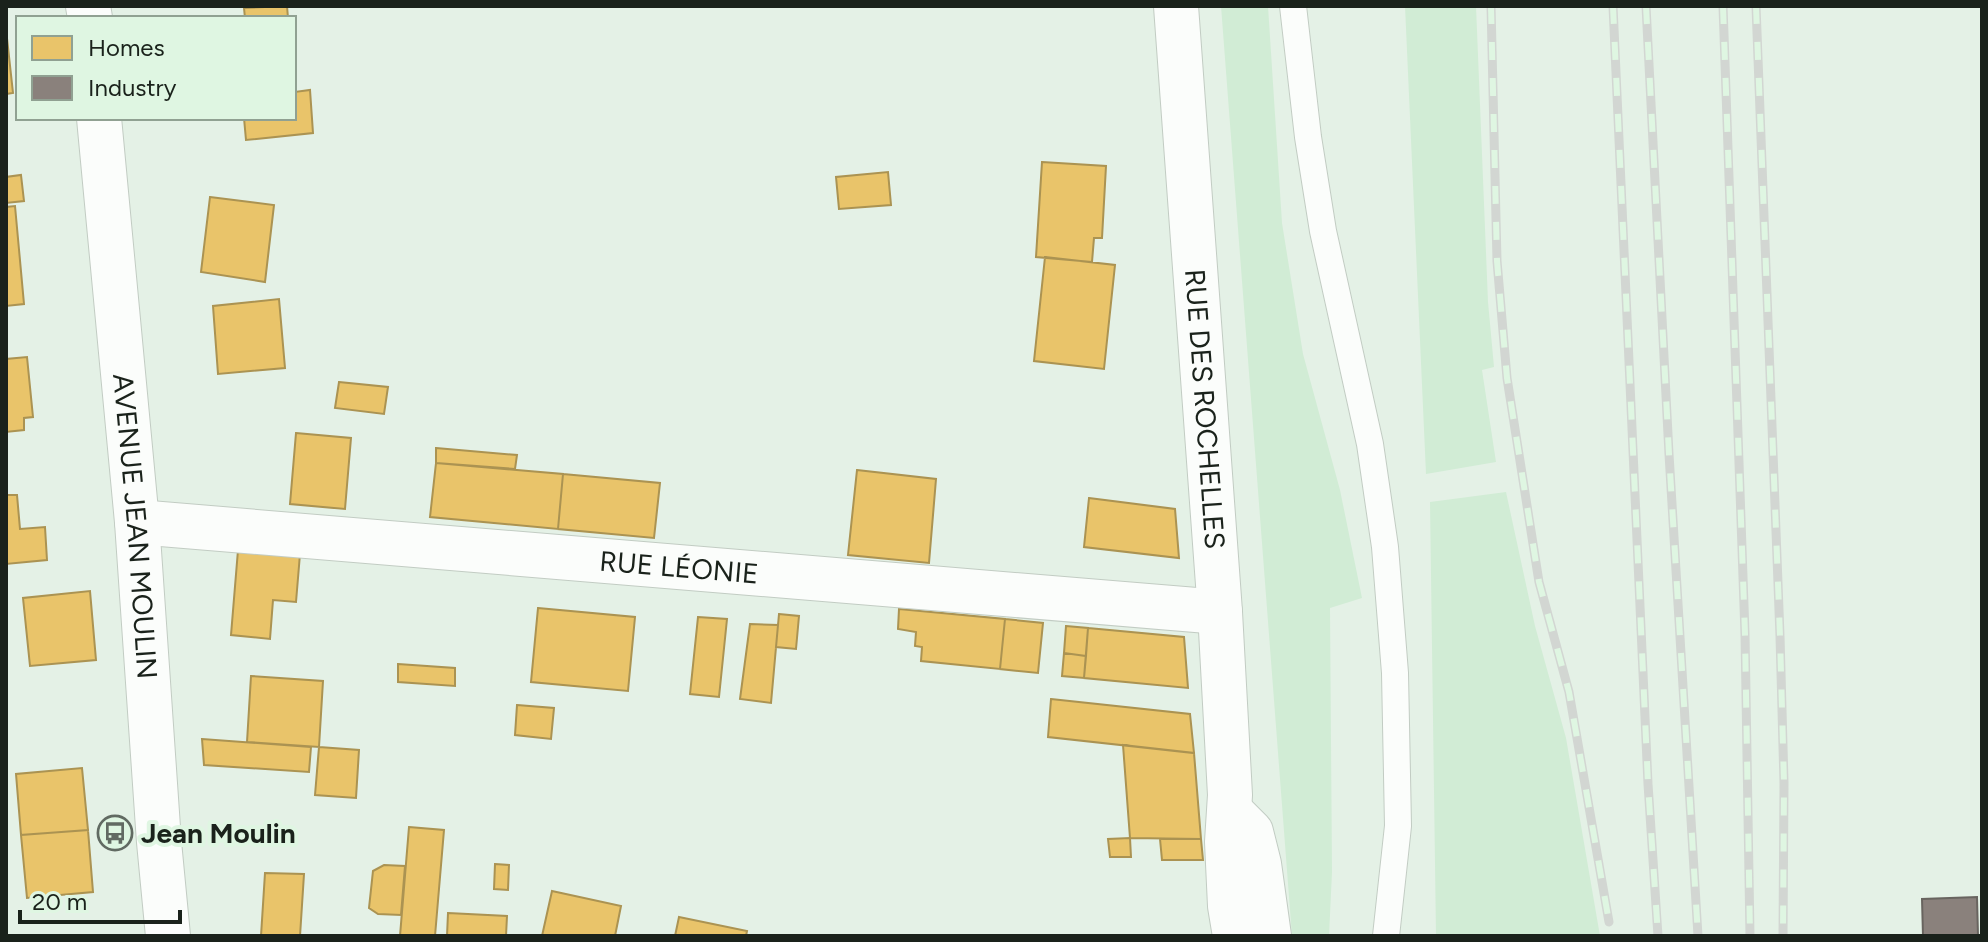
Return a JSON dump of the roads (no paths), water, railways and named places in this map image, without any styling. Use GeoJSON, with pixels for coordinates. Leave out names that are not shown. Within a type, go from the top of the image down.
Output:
{"type":"FeatureCollection","features":[{"type":"Feature","properties":{"kind":"street","name":"RUE DES ROCHELLES"},"geometry":{"type":"LineString","coordinates":[[1176,6],[1220,612],[1229,803],[1227,842],[1230,906],[1235,936]]}},
{"type":"Feature","properties":{"kind":"street","name":"AVENUE JEAN MOULIN"},"geometry":{"type":"LineString","coordinates":[[99,120],[137,522],[168,936]]}},
{"type":"Feature","properties":{"kind":"street","name":"RUE LÉONIE"},"geometry":{"type":"LineString","coordinates":[[137,522],[1220,612]]}},
{"type":"Feature","properties":{"kind":"street"},"geometry":{"type":"LineString","coordinates":[[1229,803],[1251,832],[1259,864],[1269,936]]}},
{"type":"Feature","properties":{"kind":"lane"},"geometry":{"type":"LineString","coordinates":[[1293,6],[1308,137],[1323,231],[1370,444],[1385,547],[1395,673],[1398,826],[1386,936]]}},
{"type":"Feature","properties":{"kind":"railway"},"geometry":{"type":"LineString","coordinates":[[1491,6],[1497,261],[1507,378],[1539,582],[1569,692],[1609,922]]}},
{"type":"Feature","properties":{"kind":"railway"},"geometry":{"type":"LineString","coordinates":[[1613,6],[1648,784],[1658,936]]}},
{"type":"Feature","properties":{"kind":"railway"},"geometry":{"type":"LineString","coordinates":[[1646,6],[1698,936]]}},
{"type":"Feature","properties":{"kind":"railway"},"geometry":{"type":"LineString","coordinates":[[1723,6],[1745,634],[1750,936]]}},
{"type":"Feature","properties":{"kind":"railway"},"geometry":{"type":"LineString","coordinates":[[1756,6],[1780,636],[1784,783],[1783,936]]}},
{"type":"Feature","properties":{"kind":"place","name":"Jean Moulin"},"geometry":{"type":"Point","coordinates":[115,833]}}]}
